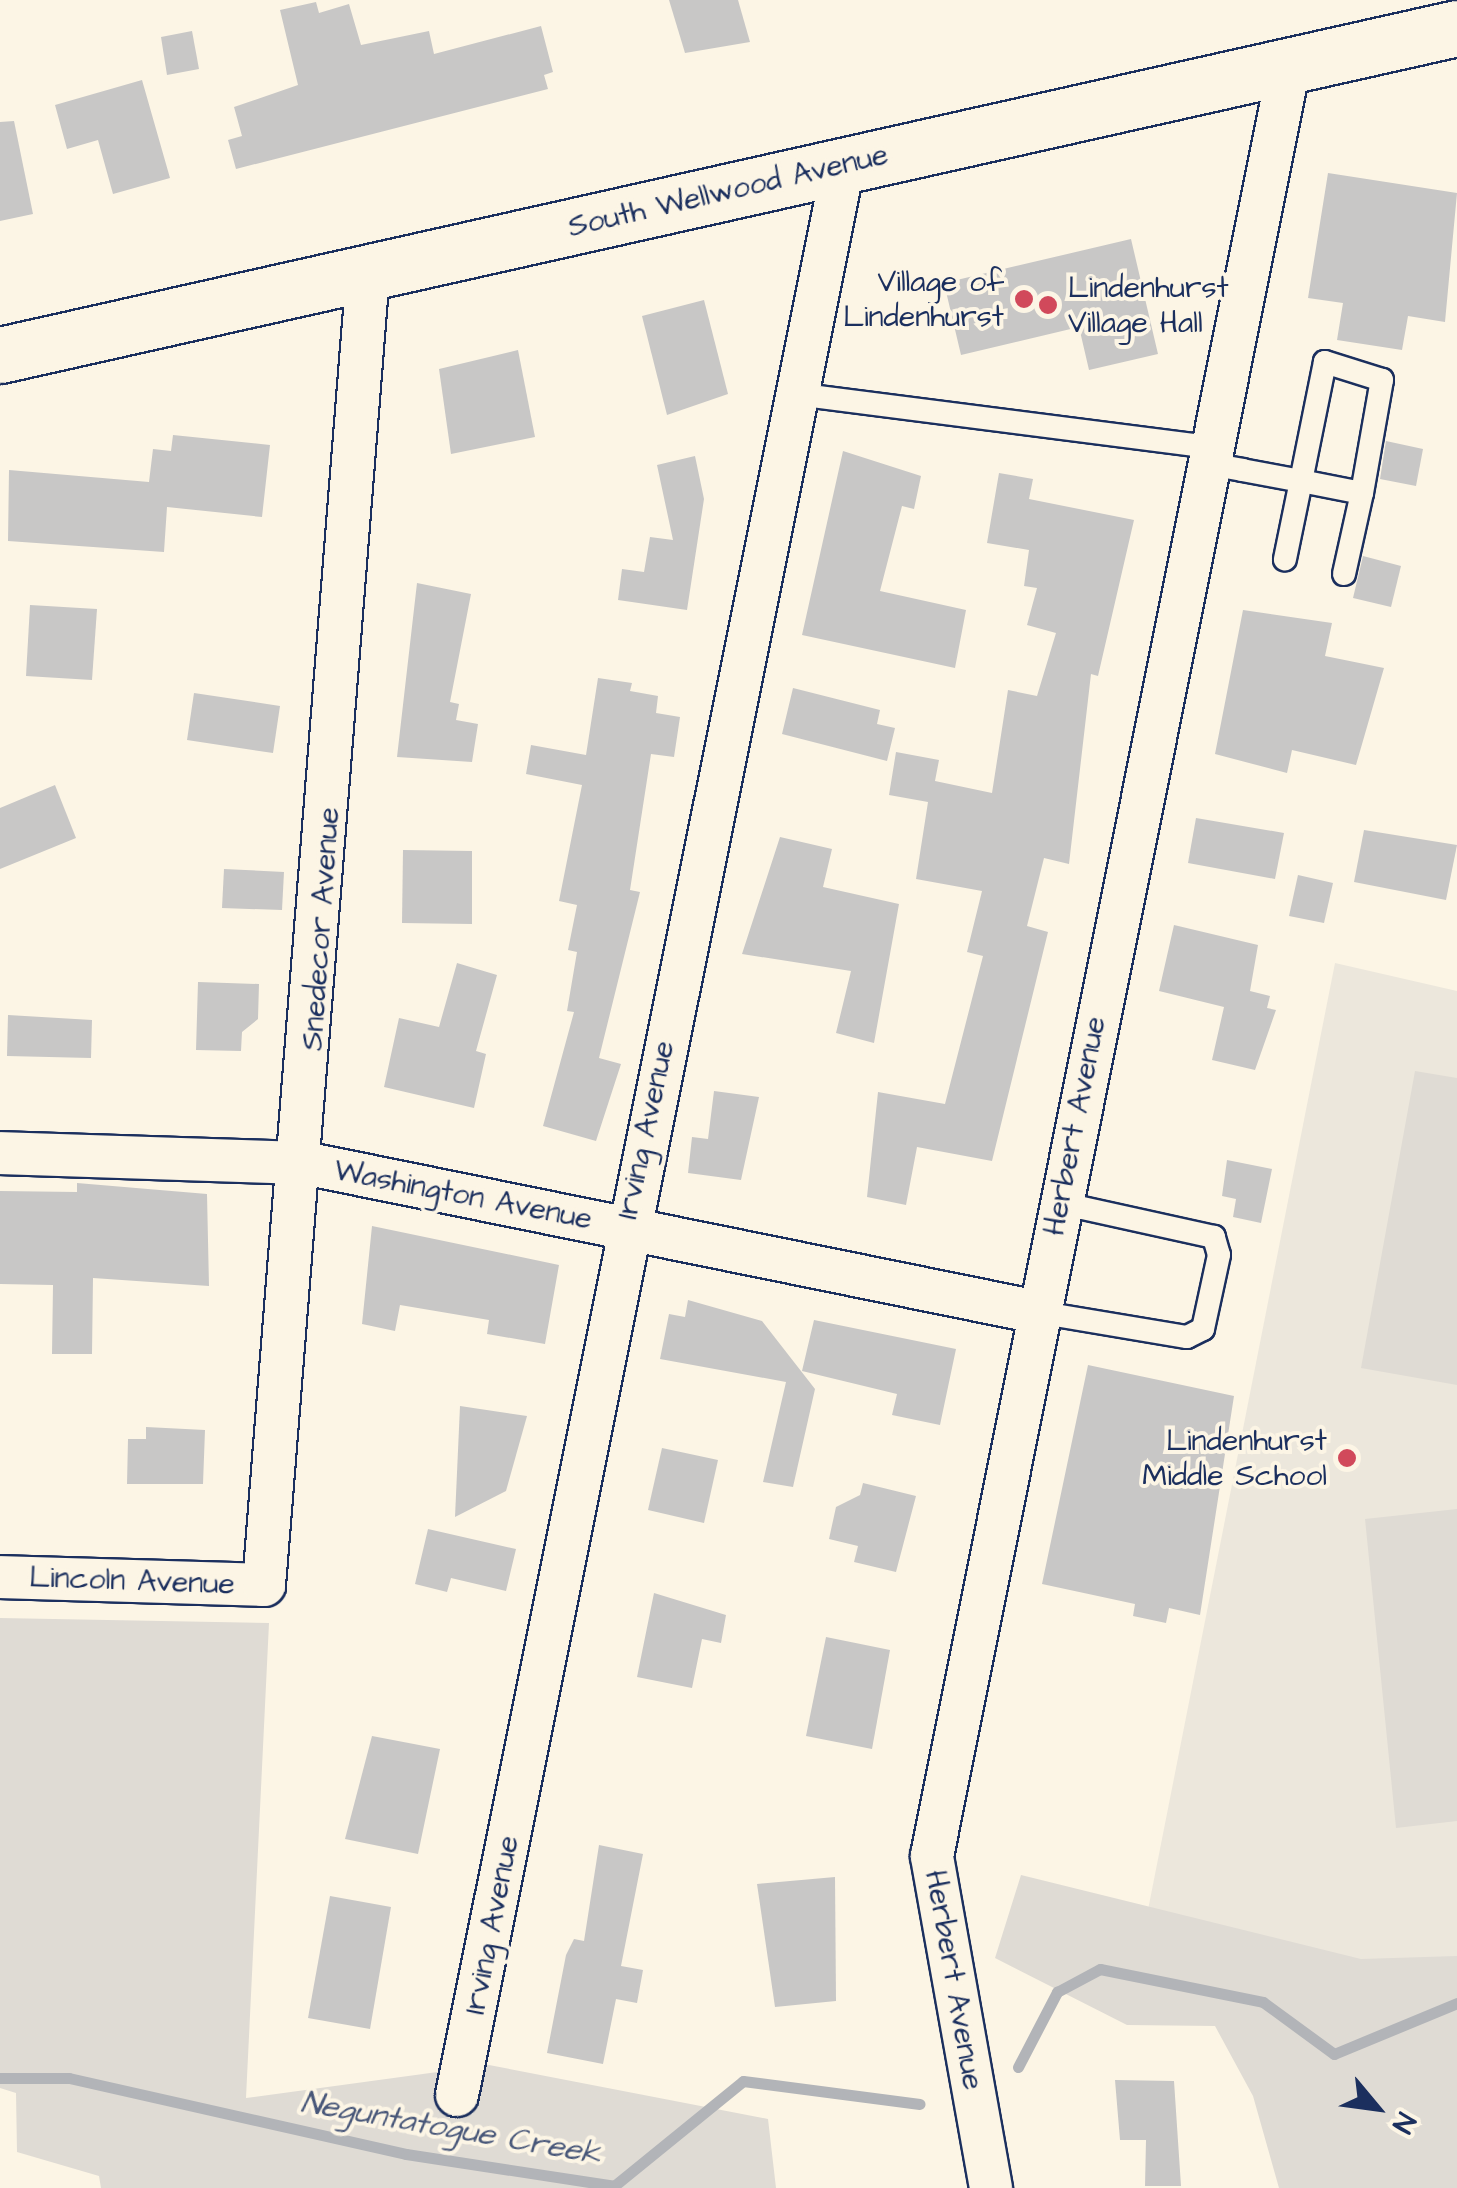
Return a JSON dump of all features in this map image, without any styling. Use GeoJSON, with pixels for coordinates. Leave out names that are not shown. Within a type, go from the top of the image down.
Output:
{"type":"FeatureCollection","features":[{"type":"Feature","properties":{"kind":"main road","name":"South Wellwood Avenue"},"geometry":{"type":"LineString","coordinates":[[0,355],[1457,28]]}},
{"type":"Feature","properties":{"kind":"street","name":"Herbert Avenue"},"geometry":{"type":"LineString","coordinates":[[991,2188],[932,1856],[1037,1312],[1289,66]]}},
{"type":"Feature","properties":{"kind":"street","name":"Irving Avenue"},"geometry":{"type":"LineString","coordinates":[[458,2094],[626,1228],[842,166]]}},
{"type":"Feature","properties":{"kind":"street","name":"Snedecor Avenue"},"geometry":{"type":"LineString","coordinates":[[264,1585],[304,1163],[368,271]]}},
{"type":"Feature","properties":{"kind":"street","name":"Washington Avenue"},"geometry":{"type":"LineString","coordinates":[[0,1153],[304,1163],[1037,1312]]}},
{"type":"Feature","properties":{"kind":"street","name":"Lincoln Avenue"},"geometry":{"type":"LineString","coordinates":[[0,1577],[264,1585]]}},
{"type":"Feature","properties":{"kind":"lane"},"geometry":{"type":"LineString","coordinates":[[1285,560],[1326,362],[1382,380],[1344,574]]}},
{"type":"Feature","properties":{"kind":"lane"},"geometry":{"type":"LineString","coordinates":[[796,394],[1210,456],[1301,481],[1362,492]]}},
{"type":"Feature","properties":{"kind":"lane"},"geometry":{"type":"LineString","coordinates":[[1037,1312],[1187,1337],[1203,1329],[1219,1255],[1214,1237],[1059,1203]]}},
{"type":"Feature","properties":{"kind":"shaded area","name":"Lindenhurst Middle School"},"geometry":{"type":"Polygon","coordinates":[[[1335,963],[1457,991],[1457,1970],[1397,1981],[1145,1925],[1335,963]]]}},
{"type":"Feature","properties":{"kind":"shaded area"},"geometry":{"type":"Polygon","coordinates":[[[1415,1071],[1457,1078],[1457,1385],[1361,1368],[1415,1071]]]}},
{"type":"Feature","properties":{"kind":"shaded area"},"geometry":{"type":"Polygon","coordinates":[[[1457,1509],[1457,1821],[1396,1828],[1365,1519],[1457,1509]]]}},
{"type":"Feature","properties":{"kind":"shaded area"},"geometry":{"type":"Polygon","coordinates":[[[0,1618],[269,1623],[246,2098],[489,2065],[768,2119],[776,2188],[101,2188],[99,2176],[17,2152],[16,2093],[0,2088],[0,1618]]]}},
{"type":"Feature","properties":{"kind":"shaded area"},"geometry":{"type":"Polygon","coordinates":[[[1021,1875],[1361,1959],[1457,1956],[1457,2188],[1279,2188],[1253,2096],[1215,2026],[1127,2025],[995,1958],[1021,1875]]]}},
{"type":"Feature","properties":{"kind":"building"},"geometry":{"type":"Polygon","coordinates":[[[669,0],[738,0],[750,42],[685,53],[669,0]]]}},
{"type":"Feature","properties":{"kind":"building"},"geometry":{"type":"Polygon","coordinates":[[[316,2],[319,13],[349,4],[361,45],[429,31],[434,54],[541,26],[553,72],[544,75],[548,89],[236,169],[228,140],[242,136],[234,107],[298,85],[280,10],[316,2]]]}},
{"type":"Feature","properties":{"kind":"building"},"geometry":{"type":"Polygon","coordinates":[[[192,31],[199,69],[167,75],[161,37],[192,31]]]}},
{"type":"Feature","properties":{"kind":"building"},"geometry":{"type":"Polygon","coordinates":[[[142,80],[170,178],[113,194],[98,140],[67,149],[55,105],[142,80]]]}},
{"type":"Feature","properties":{"kind":"building"},"geometry":{"type":"Polygon","coordinates":[[[14,121],[33,214],[0,221],[0,122],[14,121]]]}},
{"type":"Feature","properties":{"kind":"building"},"geometry":{"type":"Polygon","coordinates":[[[1328,173],[1457,193],[1445,322],[1408,316],[1402,350],[1337,340],[1343,303],[1308,298],[1328,173]]]}},
{"type":"Feature","properties":{"kind":"building","name":"Lindenhurst Village Hall"},"geometry":{"type":"Polygon","coordinates":[[[1131,239],[1158,354],[1089,370],[1079,327],[961,355],[944,283],[1131,239]]]}},
{"type":"Feature","properties":{"kind":"building"},"geometry":{"type":"Polygon","coordinates":[[[704,300],[728,394],[667,415],[642,316],[704,300]]]}},
{"type":"Feature","properties":{"kind":"building"},"geometry":{"type":"Polygon","coordinates":[[[518,350],[535,437],[451,454],[439,369],[518,350]]]}},
{"type":"Feature","properties":{"kind":"building"},"geometry":{"type":"Polygon","coordinates":[[[173,435],[270,445],[262,517],[167,507],[164,552],[8,541],[9,470],[149,482],[153,449],[171,451],[173,435]]]}},
{"type":"Feature","properties":{"kind":"building"},"geometry":{"type":"Polygon","coordinates":[[[1386,441],[1423,449],[1416,486],[1380,479],[1386,441]]]}},
{"type":"Feature","properties":{"kind":"building"},"geometry":{"type":"Polygon","coordinates":[[[843,451],[921,476],[914,509],[902,506],[880,591],[966,610],[955,668],[802,635],[843,451]]]}},
{"type":"Feature","properties":{"kind":"building"},"geometry":{"type":"Polygon","coordinates":[[[695,456],[704,499],[687,610],[618,600],[622,569],[644,572],[650,537],[673,540],[657,465],[695,456]]]}},
{"type":"Feature","properties":{"kind":"building"},"geometry":{"type":"Polygon","coordinates":[[[999,473],[1033,479],[1029,499],[1134,520],[1098,676],[1091,674],[1069,864],[1044,858],[1027,926],[1048,932],[992,1161],[917,1147],[906,1205],[867,1197],[878,1092],[945,1104],[983,956],[967,952],[982,891],[916,879],[928,802],[889,795],[896,752],[939,760],[935,781],[992,793],[1008,690],[1037,696],[1056,633],[1027,625],[1037,588],[1024,586],[1029,550],[987,543],[999,473]]]}},
{"type":"Feature","properties":{"kind":"building"},"geometry":{"type":"Polygon","coordinates":[[[1363,556],[1401,566],[1391,607],[1353,598],[1363,556]]]}},
{"type":"Feature","properties":{"kind":"building"},"geometry":{"type":"Polygon","coordinates":[[[417,583],[471,594],[450,702],[459,704],[456,720],[478,724],[472,762],[397,757],[417,583]]]}},
{"type":"Feature","properties":{"kind":"building"},"geometry":{"type":"Polygon","coordinates":[[[30,605],[97,609],[92,680],[26,676],[30,605]]]}},
{"type":"Feature","properties":{"kind":"building"},"geometry":{"type":"Polygon","coordinates":[[[1243,610],[1332,623],[1325,656],[1384,668],[1356,765],[1292,750],[1287,773],[1215,754],[1243,610]]]}},
{"type":"Feature","properties":{"kind":"building"},"geometry":{"type":"Polygon","coordinates":[[[598,678],[632,683],[630,691],[658,696],[656,713],[680,717],[674,757],[651,754],[630,890],[640,892],[599,1058],[621,1064],[596,1141],[543,1126],[574,1012],[567,1011],[577,952],[568,950],[577,905],[559,901],[582,785],[526,774],[531,745],[586,755],[598,678]]]}},
{"type":"Feature","properties":{"kind":"building"},"geometry":{"type":"Polygon","coordinates":[[[793,688],[880,710],[877,724],[895,728],[887,761],[782,734],[793,688]]]}},
{"type":"Feature","properties":{"kind":"building"},"geometry":{"type":"Polygon","coordinates":[[[194,693],[280,706],[273,753],[187,740],[194,693]]]}},
{"type":"Feature","properties":{"kind":"building"},"geometry":{"type":"Polygon","coordinates":[[[55,785],[76,838],[0,869],[0,808],[55,785]]]}},
{"type":"Feature","properties":{"kind":"building"},"geometry":{"type":"Polygon","coordinates":[[[1196,818],[1284,833],[1275,879],[1188,863],[1196,818]]]}},
{"type":"Feature","properties":{"kind":"building"},"geometry":{"type":"Polygon","coordinates":[[[1364,830],[1457,845],[1446,900],[1354,882],[1364,830]]]}},
{"type":"Feature","properties":{"kind":"building"},"geometry":{"type":"Polygon","coordinates":[[[780,837],[832,849],[823,887],[899,904],[874,1043],[836,1033],[851,971],[742,954],[780,837]]]}},
{"type":"Feature","properties":{"kind":"building"},"geometry":{"type":"Polygon","coordinates":[[[403,850],[472,851],[472,924],[402,923],[403,850]]]}},
{"type":"Feature","properties":{"kind":"building"},"geometry":{"type":"Polygon","coordinates":[[[224,869],[284,872],[282,910],[222,908],[224,869]]]}},
{"type":"Feature","properties":{"kind":"building"},"geometry":{"type":"Polygon","coordinates":[[[1298,875],[1333,883],[1324,923],[1289,916],[1298,875]]]}},
{"type":"Feature","properties":{"kind":"building"},"geometry":{"type":"Polygon","coordinates":[[[1174,925],[1258,945],[1250,991],[1270,996],[1267,1008],[1276,1010],[1255,1070],[1212,1060],[1224,1007],[1159,991],[1174,925]]]}},
{"type":"Feature","properties":{"kind":"building"},"geometry":{"type":"Polygon","coordinates":[[[457,963],[497,975],[476,1051],[486,1054],[474,1108],[384,1087],[399,1018],[439,1027],[457,963]]]}},
{"type":"Feature","properties":{"kind":"building"},"geometry":{"type":"Polygon","coordinates":[[[198,982],[259,984],[258,1019],[242,1032],[241,1051],[196,1050],[198,982]]]}},
{"type":"Feature","properties":{"kind":"building"},"geometry":{"type":"Polygon","coordinates":[[[8,1015],[92,1020],[91,1058],[7,1056],[8,1015]]]}},
{"type":"Feature","properties":{"kind":"building"},"geometry":{"type":"Polygon","coordinates":[[[714,1091],[759,1097],[741,1180],[688,1173],[692,1137],[708,1139],[714,1091]]]}},
{"type":"Feature","properties":{"kind":"building"},"geometry":{"type":"Polygon","coordinates":[[[1227,1160],[1272,1169],[1261,1223],[1233,1217],[1236,1199],[1222,1196],[1227,1160]]]}},
{"type":"Feature","properties":{"kind":"building"},"geometry":{"type":"Polygon","coordinates":[[[77,1183],[207,1194],[209,1286],[93,1278],[92,1354],[52,1354],[53,1285],[0,1284],[0,1191],[77,1192],[77,1183]]]}},
{"type":"Feature","properties":{"kind":"building"},"geometry":{"type":"Polygon","coordinates":[[[372,1226],[559,1265],[545,1344],[487,1334],[489,1320],[400,1305],[395,1331],[362,1324],[372,1226]]]}},
{"type":"Feature","properties":{"kind":"building"},"geometry":{"type":"Polygon","coordinates":[[[688,1300],[762,1321],[815,1389],[793,1487],[763,1482],[786,1382],[660,1359],[669,1314],[685,1317],[688,1300]]]}},
{"type":"Feature","properties":{"kind":"building"},"geometry":{"type":"Polygon","coordinates":[[[814,1320],[956,1349],[940,1425],[892,1415],[897,1394],[802,1371],[814,1320]]]}},
{"type":"Feature","properties":{"kind":"building"},"geometry":{"type":"Polygon","coordinates":[[[1088,1365],[1234,1396],[1200,1615],[1169,1608],[1166,1623],[1133,1616],[1135,1604],[1042,1584],[1088,1365]]]}},
{"type":"Feature","properties":{"kind":"building"},"geometry":{"type":"Polygon","coordinates":[[[460,1406],[527,1416],[506,1491],[455,1517],[460,1406]]]}},
{"type":"Feature","properties":{"kind":"building"},"geometry":{"type":"Polygon","coordinates":[[[146,1427],[205,1430],[203,1484],[127,1484],[128,1439],[146,1439],[146,1427]]]}},
{"type":"Feature","properties":{"kind":"building"},"geometry":{"type":"Polygon","coordinates":[[[662,1448],[718,1460],[704,1523],[648,1510],[662,1448]]]}},
{"type":"Feature","properties":{"kind":"building"},"geometry":{"type":"Polygon","coordinates":[[[863,1483],[916,1496],[896,1572],[854,1562],[858,1546],[829,1539],[836,1507],[860,1495],[863,1483]]]}},
{"type":"Feature","properties":{"kind":"building"},"geometry":{"type":"Polygon","coordinates":[[[428,1529],[516,1549],[506,1591],[451,1578],[447,1592],[415,1584],[428,1529]]]}},
{"type":"Feature","properties":{"kind":"building"},"geometry":{"type":"Polygon","coordinates":[[[654,1593],[726,1615],[721,1643],[702,1639],[692,1688],[637,1677],[654,1593]]]}},
{"type":"Feature","properties":{"kind":"building"},"geometry":{"type":"Polygon","coordinates":[[[826,1637],[890,1650],[872,1749],[806,1736],[826,1637]]]}},
{"type":"Feature","properties":{"kind":"building"},"geometry":{"type":"Polygon","coordinates":[[[372,1736],[440,1749],[418,1854],[345,1839],[372,1736]]]}},
{"type":"Feature","properties":{"kind":"building"},"geometry":{"type":"Polygon","coordinates":[[[599,1845],[643,1854],[621,1966],[643,1970],[637,2003],[616,1999],[603,2064],[547,2053],[566,1955],[574,1939],[584,1941],[599,1845]]]}},
{"type":"Feature","properties":{"kind":"building"},"geometry":{"type":"Polygon","coordinates":[[[835,1877],[836,2001],[775,2007],[757,1884],[835,1877]]]}},
{"type":"Feature","properties":{"kind":"building"},"geometry":{"type":"Polygon","coordinates":[[[330,1896],[391,1907],[370,2029],[308,2018],[330,1896]]]}},
{"type":"Feature","properties":{"kind":"building"},"geometry":{"type":"Polygon","coordinates":[[[1115,2080],[1174,2081],[1181,2186],[1145,2186],[1146,2140],[1120,2140],[1115,2080]]]}},
{"type":"Feature","properties":{"kind":"waterway","name":"Neguntatogue Creek"},"geometry":{"type":"LineString","coordinates":[[1018,2067],[1057,1992],[1100,1969],[1263,2002],[1334,2054],[1457,2003]]}},
{"type":"Feature","properties":{"kind":"waterway","name":"Neguntatogue Creek"},"geometry":{"type":"LineString","coordinates":[[0,2078],[69,2078],[406,2154],[614,2186],[743,2081],[920,2104]]}},
{"type":"Feature","properties":{"kind":"place","name":"Village of Lindenhurst"},"geometry":{"type":"Point","coordinates":[1024,299]}},
{"type":"Feature","properties":{"kind":"place","name":"Lindenhurst Village Hall"},"geometry":{"type":"Point","coordinates":[1048,305]}},
{"type":"Feature","properties":{"kind":"place","name":"Lindenhurst Middle School"},"geometry":{"type":"Point","coordinates":[1347,1458]}}]}
